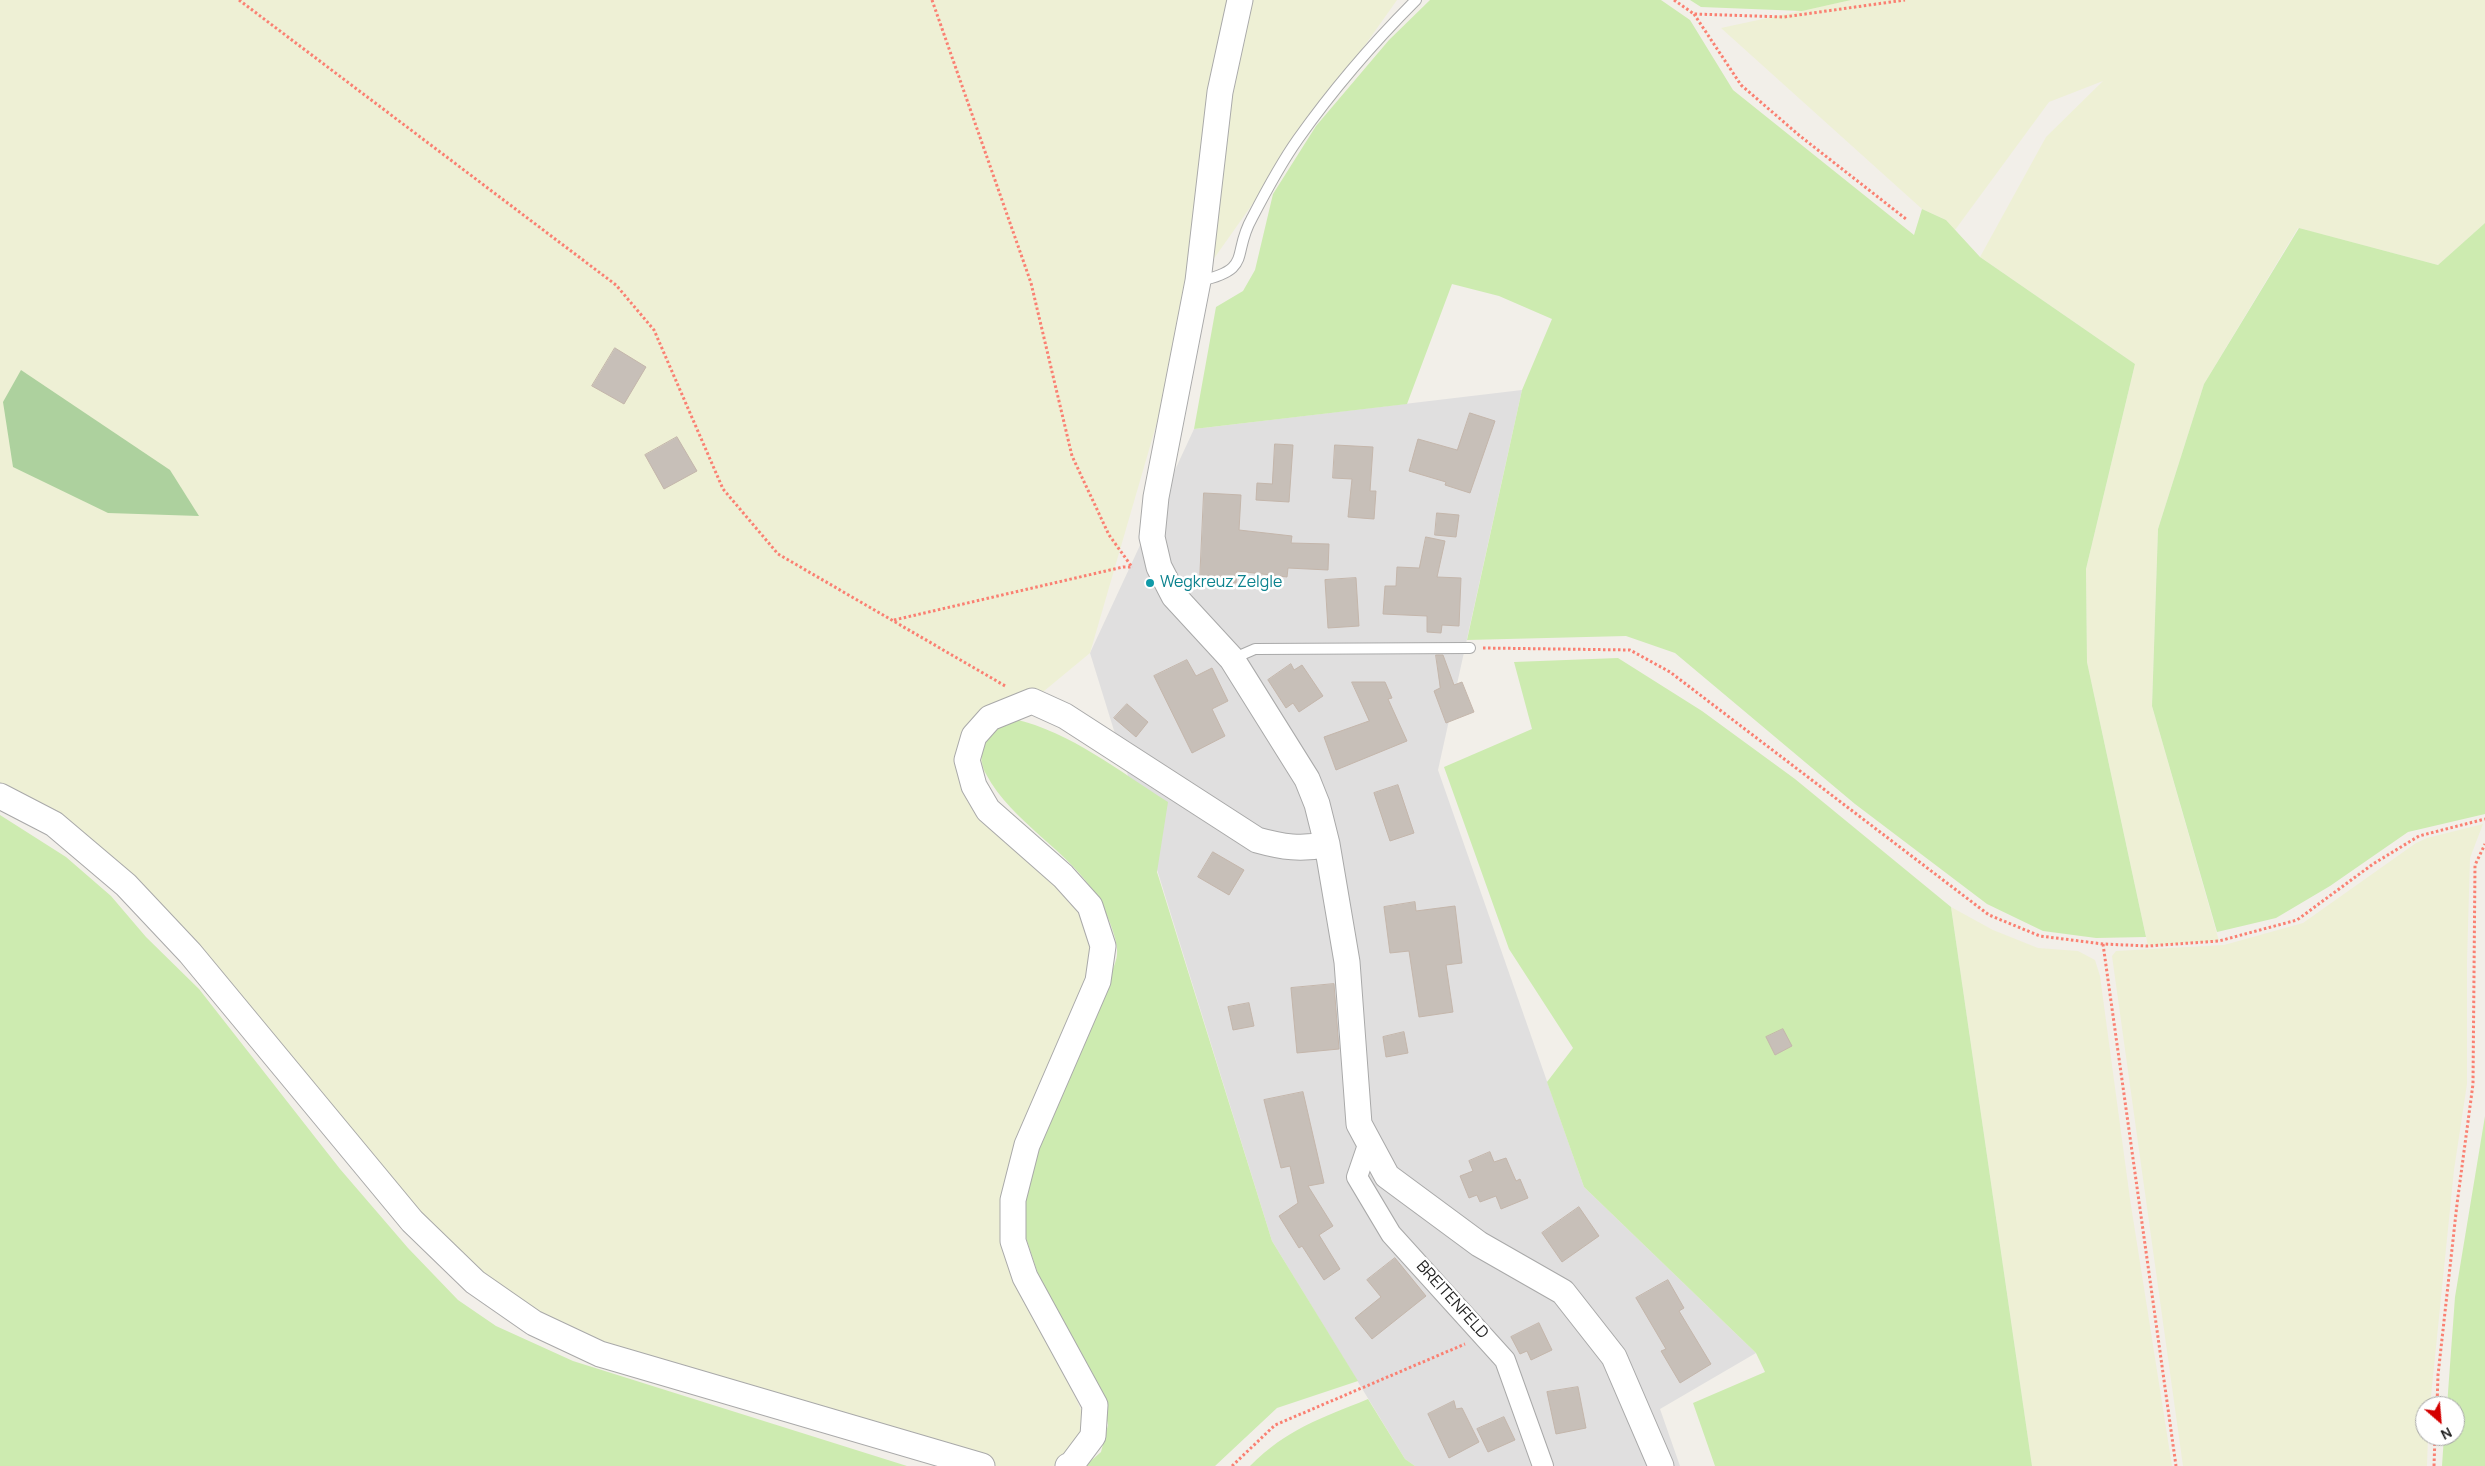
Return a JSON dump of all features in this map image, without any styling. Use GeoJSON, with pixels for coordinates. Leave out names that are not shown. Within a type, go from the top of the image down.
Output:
{"type":"FeatureCollection","features":[{"type":"Feature","properties":{"kind":"street"},"geometry":{"type":"LineString","coordinates":[[1240,0],[1220,92],[1198,281],[1156,497],[1152,537],[1159,567],[1174,596],[1232,660],[1307,779],[1317,804],[1327,844],[1347,962],[1359,1124],[1387,1176],[1479,1244],[1562,1292],[1614,1357],[1661,1466]]}},
{"type":"Feature","properties":{"kind":"street"},"geometry":{"type":"LineString","coordinates":[[1068,1466],[1072,1464],[1092,1436],[1095,1405],[1026,1277],[1013,1242],[1013,1200],[1027,1145],[1098,981],[1103,946],[1090,906],[1063,876],[988,810],[974,786],[967,760],[974,736],[990,718],[1032,701],[1065,716],[1258,840],[1284,848],[1310,848],[1327,844]]}},
{"type":"Feature","properties":{"kind":"street"},"geometry":{"type":"LineString","coordinates":[[0,796],[54,824],[126,886],[190,953],[412,1221],[475,1282],[534,1323],[600,1354],[982,1466]]}},
{"type":"Feature","properties":{"kind":"street","name":"BREITENFELD"},"geometry":{"type":"LineString","coordinates":[[1369,1142],[1357,1177],[1391,1234],[1505,1360],[1543,1466]]}},
{"type":"Feature","properties":{"kind":"lane"},"geometry":{"type":"LineString","coordinates":[[1198,281],[1223,276],[1237,263],[1250,220],[1298,140],[1386,30],[1416,0]]}},
{"type":"Feature","properties":{"kind":"lane"},"geometry":{"type":"LineString","coordinates":[[1232,660],[1255,649],[1470,648]]}},
{"type":"Feature","properties":{"kind":"path"},"geometry":{"type":"LineString","coordinates":[[239,0],[616,285],[654,330],[723,489],[778,554],[1032,701]]}},
{"type":"Feature","properties":{"kind":"path"},"geometry":{"type":"LineString","coordinates":[[932,0],[1031,283],[1072,456],[1109,535],[1132,567]]}},
{"type":"Feature","properties":{"kind":"path"},"geometry":{"type":"LineString","coordinates":[[1674,0],[1694,14],[1741,85],[1800,136],[1906,219]]}},
{"type":"Feature","properties":{"kind":"path"},"geometry":{"type":"LineString","coordinates":[[1694,14],[1784,17],[1905,0]]}},
{"type":"Feature","properties":{"kind":"path"},"geometry":{"type":"LineString","coordinates":[[894,620],[1114,569],[1159,567]]}},
{"type":"Feature","properties":{"kind":"path"},"geometry":{"type":"LineString","coordinates":[[1470,648],[1630,650],[1670,672],[1989,915],[2040,936],[2103,944],[2148,946],[2219,941],[2297,920],[2373,864],[2419,836],[2485,819]]}},
{"type":"Feature","properties":{"kind":"path"},"geometry":{"type":"LineString","coordinates":[[2437,1396],[2456,1214],[2473,1084],[2475,865],[2485,844]]}},
{"type":"Feature","properties":{"kind":"path"},"geometry":{"type":"LineString","coordinates":[[2103,944],[2176,1466]]}},
{"type":"Feature","properties":{"kind":"path"},"geometry":{"type":"LineString","coordinates":[[1232,1466],[1275,1425],[1484,1336]]}},
{"type":"Feature","properties":{"kind":"path"},"geometry":{"type":"LineString","coordinates":[[2434,1466],[2435,1446]]}},
{"type":"Feature","properties":{"kind":"shaded area"},"geometry":{"type":"Polygon","coordinates":[[[1522,390],[1438,770],[1584,1187],[1756,1353],[1660,1409],[1680,1466],[1415,1466],[1405,1459],[1272,1241],[1090,653],[1194,429],[1522,390]]]}},
{"type":"Feature","properties":{"kind":"green space"},"geometry":{"type":"Polygon","coordinates":[[[0,0],[1397,0],[1198,281],[1090,653],[1032,701],[967,801],[1066,891],[1103,946],[1001,1201],[1057,1357],[1093,1436],[1068,1466],[982,1466],[550,1331],[412,1221],[126,886],[0,797],[0,0]]]}},
{"type":"Feature","properties":{"kind":"green space"},"geometry":{"type":"Polygon","coordinates":[[[1430,0],[1661,0],[1690,20],[1733,90],[1914,235],[1922,209],[1946,220],[1980,257],[2135,364],[2086,569],[2087,662],[2146,937],[2096,938],[2043,931],[1987,904],[1855,804],[1675,653],[1626,636],[1467,640],[1522,390],[1552,319],[1499,296],[1452,284],[1407,404],[1194,429],[1216,307],[1243,291],[1255,270],[1273,194],[1316,126],[1389,40],[1430,0]]]}},
{"type":"Feature","properties":{"kind":"green space"},"geometry":{"type":"Polygon","coordinates":[[[1690,0],[1851,0],[1802,11],[1701,7],[1690,0]]]}},
{"type":"Feature","properties":{"kind":"green space"},"geometry":{"type":"Polygon","coordinates":[[[1851,0],[2485,0],[2485,223],[2438,265],[2298,228],[2204,384],[2158,529],[2152,706],[2219,941],[2148,946],[2087,662],[2086,569],[2135,364],[1980,257],[2046,137],[2103,81],[2049,102],[1955,230],[1946,220],[1922,209],[1721,28],[1851,0]]]}},
{"type":"Feature","properties":{"kind":"green space"},"geometry":{"type":"Polygon","coordinates":[[[2485,223],[2485,814],[2408,832],[2330,886],[2276,918],[2217,932],[2152,706],[2158,529],[2204,384],[2299,228],[2438,265],[2485,223]]]}},
{"type":"Feature","properties":{"kind":"green space"},"geometry":{"type":"Polygon","coordinates":[[[21,370],[170,470],[199,516],[108,513],[13,467],[3,402],[21,370]]]}},
{"type":"Feature","properties":{"kind":"green space"},"geometry":{"type":"Polygon","coordinates":[[[1618,658],[1702,711],[1795,779],[1951,907],[2032,1466],[1715,1466],[1693,1403],[1765,1372],[1756,1353],[1584,1187],[1547,1082],[1573,1048],[1509,949],[1444,767],[1532,729],[1514,662],[1618,658]]]}},
{"type":"Feature","properties":{"kind":"green space"},"geometry":{"type":"Polygon","coordinates":[[[1014,719],[1035,725],[1075,743],[1168,802],[1157,872],[1272,1241],[1358,1381],[1277,1408],[1215,1466],[1085,1466],[1101,1452],[1108,1425],[1100,1390],[1038,1274],[1025,1235],[1023,1207],[1029,1165],[1110,977],[1116,961],[1117,949],[1114,934],[1105,910],[1086,881],[1072,865],[1010,807],[984,770],[982,750],[986,737],[995,728],[1014,719]]]}},
{"type":"Feature","properties":{"kind":"green space"},"geometry":{"type":"Polygon","coordinates":[[[0,815],[66,857],[111,896],[146,937],[199,989],[340,1169],[408,1248],[458,1300],[496,1326],[573,1361],[907,1466],[0,1466],[0,815]]]}},
{"type":"Feature","properties":{"kind":"green space"},"geometry":{"type":"Polygon","coordinates":[[[2483,824],[2470,858],[2467,961],[2467,1084],[2454,1170],[2431,1396],[2415,1396],[2415,1446],[2428,1446],[2427,1466],[2183,1466],[2112,956],[2116,951],[2224,945],[2303,923],[2416,843],[2427,838],[2483,824]]]}},
{"type":"Feature","properties":{"kind":"green space"},"geometry":{"type":"Polygon","coordinates":[[[1951,907],[1993,930],[2038,948],[2078,951],[2095,960],[2100,976],[2130,1199],[2172,1466],[2032,1466],[1951,907]]]}},
{"type":"Feature","properties":{"kind":"green space"},"geometry":{"type":"Polygon","coordinates":[[[2485,1116],[2485,1466],[2442,1466],[2443,1446],[2465,1446],[2465,1396],[2448,1396],[2455,1297],[2485,1116]]]}},
{"type":"Feature","properties":{"kind":"green space"},"geometry":{"type":"Polygon","coordinates":[[[1368,1399],[1405,1459],[1415,1466],[1250,1466],[1291,1433],[1368,1399]]]}},
{"type":"Feature","properties":{"kind":"building"},"geometry":{"type":"Polygon","coordinates":[[[615,348],[646,367],[624,404],[592,386],[615,348]]]}},
{"type":"Feature","properties":{"kind":"building"},"geometry":{"type":"Polygon","coordinates":[[[1470,413],[1495,421],[1470,493],[1445,485],[1446,482],[1409,471],[1418,439],[1457,450],[1470,413]]]}},
{"type":"Feature","properties":{"kind":"building"},"geometry":{"type":"Polygon","coordinates":[[[677,437],[697,471],[664,489],[645,455],[677,437]]]}},
{"type":"Feature","properties":{"kind":"building"},"geometry":{"type":"Polygon","coordinates":[[[1275,444],[1293,445],[1289,502],[1256,500],[1257,483],[1272,484],[1275,444]]]}},
{"type":"Feature","properties":{"kind":"building"},"geometry":{"type":"Polygon","coordinates":[[[1335,445],[1373,447],[1370,491],[1376,491],[1374,519],[1348,517],[1352,479],[1333,478],[1335,445]]]}},
{"type":"Feature","properties":{"kind":"building"},"geometry":{"type":"Polygon","coordinates":[[[1204,493],[1241,495],[1239,530],[1292,536],[1291,543],[1329,544],[1328,570],[1288,568],[1287,577],[1237,571],[1236,583],[1200,581],[1204,493]]]}},
{"type":"Feature","properties":{"kind":"building"},"geometry":{"type":"Polygon","coordinates":[[[1437,513],[1459,515],[1456,537],[1435,535],[1437,513]]]}},
{"type":"Feature","properties":{"kind":"building"},"geometry":{"type":"Polygon","coordinates":[[[1426,537],[1445,541],[1437,577],[1461,578],[1459,626],[1442,625],[1441,633],[1427,632],[1427,616],[1383,614],[1385,586],[1396,586],[1397,567],[1419,568],[1426,537]]]}},
{"type":"Feature","properties":{"kind":"building"},"geometry":{"type":"Polygon","coordinates":[[[1356,578],[1359,626],[1328,628],[1325,580],[1356,578]]]}},
{"type":"Feature","properties":{"kind":"building"},"geometry":{"type":"Polygon","coordinates":[[[1436,655],[1443,655],[1454,685],[1462,682],[1474,712],[1446,723],[1434,691],[1440,688],[1436,655]]]}},
{"type":"Feature","properties":{"kind":"building"},"geometry":{"type":"Polygon","coordinates":[[[1187,660],[1196,676],[1212,668],[1228,701],[1212,709],[1225,736],[1192,753],[1154,676],[1187,660]]]}},
{"type":"Feature","properties":{"kind":"building"},"geometry":{"type":"Polygon","coordinates":[[[1291,664],[1294,670],[1302,665],[1323,696],[1299,712],[1293,703],[1286,708],[1268,680],[1291,664]]]}},
{"type":"Feature","properties":{"kind":"building"},"geometry":{"type":"Polygon","coordinates":[[[1352,682],[1385,682],[1392,698],[1388,699],[1407,741],[1336,770],[1324,737],[1369,721],[1352,682]]]}},
{"type":"Feature","properties":{"kind":"building"},"geometry":{"type":"Polygon","coordinates":[[[1127,704],[1148,722],[1136,737],[1114,718],[1127,704]]]}},
{"type":"Feature","properties":{"kind":"building"},"geometry":{"type":"Polygon","coordinates":[[[1398,785],[1414,833],[1390,841],[1374,793],[1398,785]]]}},
{"type":"Feature","properties":{"kind":"building"},"geometry":{"type":"Polygon","coordinates":[[[1213,852],[1244,870],[1229,895],[1198,877],[1213,852]]]}},
{"type":"Feature","properties":{"kind":"building"},"geometry":{"type":"Polygon","coordinates":[[[1415,902],[1416,911],[1455,906],[1462,963],[1446,965],[1453,1012],[1419,1017],[1409,951],[1390,953],[1384,907],[1415,902]]]}},
{"type":"Feature","properties":{"kind":"building"},"geometry":{"type":"Polygon","coordinates":[[[1334,984],[1339,1049],[1297,1053],[1291,988],[1334,984]]]}},
{"type":"Feature","properties":{"kind":"building"},"geometry":{"type":"Polygon","coordinates":[[[1249,1003],[1254,1026],[1233,1030],[1228,1007],[1249,1003]]]}},
{"type":"Feature","properties":{"kind":"building"},"geometry":{"type":"Polygon","coordinates":[[[1783,1029],[1792,1046],[1775,1055],[1766,1037],[1783,1029]]]}},
{"type":"Feature","properties":{"kind":"building"},"geometry":{"type":"Polygon","coordinates":[[[1404,1032],[1408,1053],[1386,1057],[1383,1037],[1404,1032]]]}},
{"type":"Feature","properties":{"kind":"building"},"geometry":{"type":"Polygon","coordinates":[[[1303,1092],[1324,1183],[1308,1186],[1333,1226],[1319,1235],[1340,1269],[1324,1280],[1302,1246],[1299,1248],[1279,1216],[1298,1203],[1290,1166],[1281,1168],[1264,1100],[1303,1092]]]}},
{"type":"Feature","properties":{"kind":"building"},"geometry":{"type":"Polygon","coordinates":[[[1490,1152],[1494,1162],[1506,1158],[1516,1181],[1520,1179],[1528,1198],[1501,1209],[1496,1196],[1480,1202],[1477,1195],[1469,1198],[1460,1176],[1473,1171],[1469,1161],[1490,1152]]]}},
{"type":"Feature","properties":{"kind":"building"},"geometry":{"type":"Polygon","coordinates":[[[1579,1207],[1599,1236],[1562,1262],[1542,1233],[1579,1207]]]}},
{"type":"Feature","properties":{"kind":"building"},"geometry":{"type":"Polygon","coordinates":[[[1395,1258],[1426,1296],[1372,1339],[1355,1318],[1381,1297],[1367,1280],[1395,1258]]]}},
{"type":"Feature","properties":{"kind":"building"},"geometry":{"type":"Polygon","coordinates":[[[1668,1280],[1684,1308],[1679,1311],[1711,1364],[1680,1383],[1661,1351],[1666,1349],[1636,1298],[1668,1280]]]}},
{"type":"Feature","properties":{"kind":"building"},"geometry":{"type":"Polygon","coordinates":[[[1539,1323],[1552,1350],[1531,1360],[1527,1351],[1520,1354],[1511,1337],[1539,1323]]]}},
{"type":"Feature","properties":{"kind":"building"},"geometry":{"type":"Polygon","coordinates":[[[1578,1387],[1586,1428],[1556,1434],[1547,1392],[1578,1387]]]}},
{"type":"Feature","properties":{"kind":"building"},"geometry":{"type":"Polygon","coordinates":[[[1454,1401],[1456,1409],[1462,1408],[1479,1442],[1449,1458],[1428,1414],[1454,1401]]]}},
{"type":"Feature","properties":{"kind":"building"},"geometry":{"type":"Polygon","coordinates":[[[1504,1417],[1515,1440],[1488,1452],[1477,1429],[1504,1417]]]}},
{"type":"Feature","properties":{"kind":"place","name":"Wegkreuz Zelgle"},"geometry":{"type":"Point","coordinates":[1150,583]}}]}
